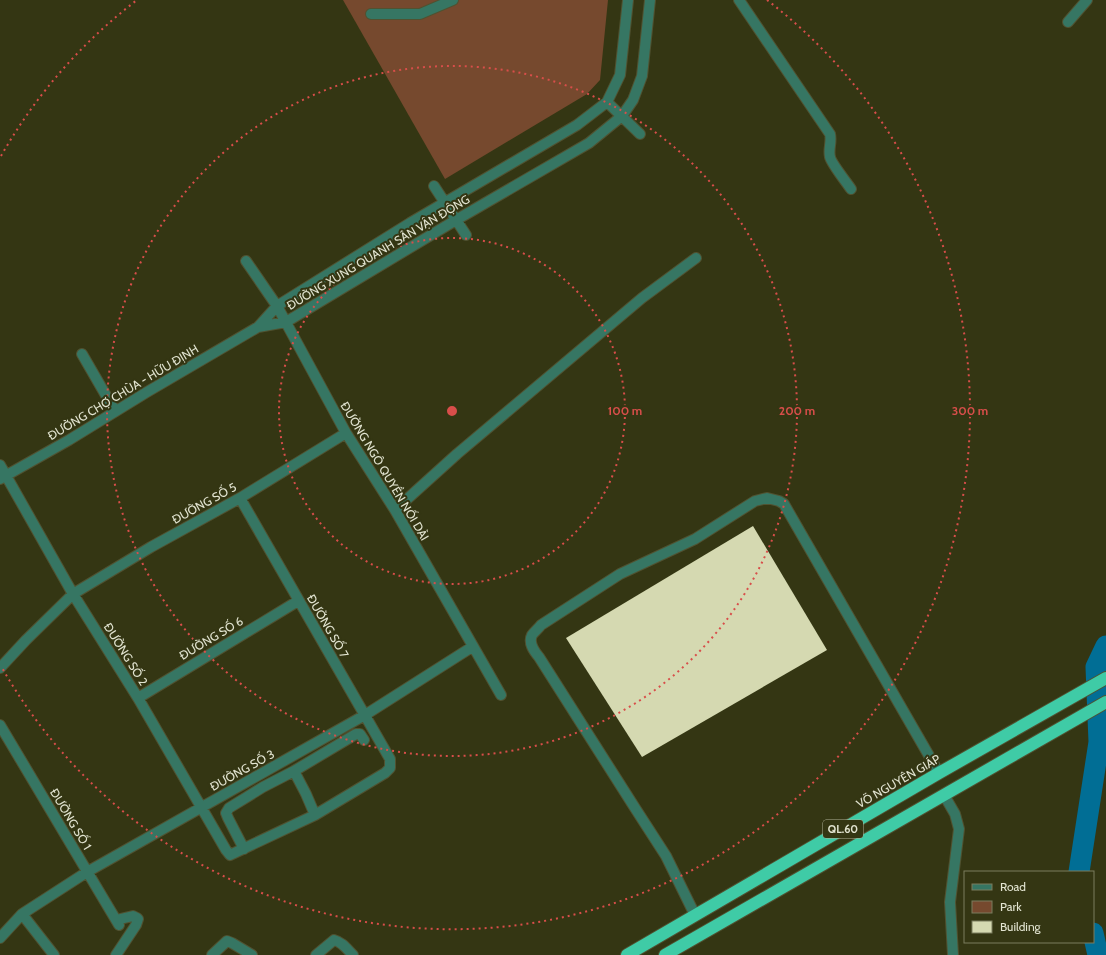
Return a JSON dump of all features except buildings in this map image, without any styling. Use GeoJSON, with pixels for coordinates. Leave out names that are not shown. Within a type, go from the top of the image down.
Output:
{"type":"FeatureCollection","features":[{"type":"Feature","properties":{"kind":"highway","name":"VÕ NGUYÊN GIÁP"},"geometry":{"type":"LineString","coordinates":[[627,955],[939,773],[1106,678]]}},
{"type":"Feature","properties":{"kind":"highway","name":"QL.60"},"geometry":{"type":"LineString","coordinates":[[665,955],[1106,702]]}},
{"type":"Feature","properties":{"kind":"street"},"geometry":{"type":"LineString","coordinates":[[371,14],[420,14],[453,0]]}},
{"type":"Feature","properties":{"kind":"street","name":"ĐƯỜNG XUNG QUANH SÂN VẬN ĐỘNG"},"geometry":{"type":"LineString","coordinates":[[258,327],[277,306],[410,223],[577,125],[607,102],[620,75],[628,0]]}},
{"type":"Feature","properties":{"kind":"street","name":"ĐƯỜNG XUNG QUANH SÂN VẬN ĐỘNG"},"geometry":{"type":"LineString","coordinates":[[258,327],[286,322],[456,220],[589,143],[622,116],[634,100],[642,76],[650,0]]}},
{"type":"Feature","properties":{"kind":"street"},"geometry":{"type":"LineString","coordinates":[[739,0],[830,134],[832,140],[829,152],[830,158],[851,189]]}},
{"type":"Feature","properties":{"kind":"street"},"geometry":{"type":"LineString","coordinates":[[1068,22],[1087,0]]}},
{"type":"Feature","properties":{"kind":"street"},"geometry":{"type":"LineString","coordinates":[[607,102],[640,134]]}},
{"type":"Feature","properties":{"kind":"street"},"geometry":{"type":"LineString","coordinates":[[434,186],[466,236]]}},
{"type":"Feature","properties":{"kind":"street"},"geometry":{"type":"LineString","coordinates":[[395,510],[457,454],[642,298],[696,258]]}},
{"type":"Feature","properties":{"kind":"street","name":"ĐƯỜNG NGÔ QUYỀN NỐI DÀI"},"geometry":{"type":"LineString","coordinates":[[246,261],[277,306],[346,433],[395,510],[472,647],[501,695]]}},
{"type":"Feature","properties":{"kind":"street","name":"ĐƯỜNG CHỢ CHÙA - HỮU ĐỊNH"},"geometry":{"type":"LineString","coordinates":[[3,477],[69,440],[115,411],[258,327]]}},
{"type":"Feature","properties":{"kind":"street"},"geometry":{"type":"LineString","coordinates":[[82,354],[115,411]]}},
{"type":"Feature","properties":{"kind":"street","name":"ĐƯỜNG SỐ 5"},"geometry":{"type":"LineString","coordinates":[[0,668],[73,594],[151,547],[240,498],[346,433]]}},
{"type":"Feature","properties":{"kind":"street","name":"ĐƯỜNG SỐ 2"},"geometry":{"type":"LineString","coordinates":[[0,465],[3,477],[73,594],[138,698],[226,850],[230,855],[244,849]]}},
{"type":"Feature","properties":{"kind":"street","name":"ĐƯỜNG SỐ 7"},"geometry":{"type":"LineString","coordinates":[[240,498],[390,759],[390,768],[385,773],[315,815]]}},
{"type":"Feature","properties":{"kind":"street"},"geometry":{"type":"LineString","coordinates":[[695,915],[666,856],[634,808],[531,643],[532,636],[541,625],[620,574],[695,539],[755,501],[767,498],[784,504],[939,773]]}},
{"type":"Feature","properties":{"kind":"street","name":"ĐƯỜNG SỐ 6"},"geometry":{"type":"LineString","coordinates":[[138,698],[298,600]]}},
{"type":"Feature","properties":{"kind":"street","name":"ĐƯỜNG SỐ 3"},"geometry":{"type":"LineString","coordinates":[[0,938],[22,914],[87,872],[365,715],[472,647]]}},
{"type":"Feature","properties":{"kind":"street","name":"ĐƯỜNG SỐ 1"},"geometry":{"type":"LineString","coordinates":[[0,725],[118,922],[133,916],[138,919],[136,925],[116,955]]}},
{"type":"Feature","properties":{"kind":"street"},"geometry":{"type":"LineString","coordinates":[[294,771],[315,815],[244,849],[226,813],[229,808],[356,734],[360,734],[364,740]]}},
{"type":"Feature","properties":{"kind":"street"},"geometry":{"type":"LineString","coordinates":[[944,795],[955,814],[959,829],[950,902],[953,955]]}},
{"type":"Feature","properties":{"kind":"street"},"geometry":{"type":"LineString","coordinates":[[22,914],[54,955]]}},
{"type":"Feature","properties":{"kind":"street"},"geometry":{"type":"LineString","coordinates":[[316,955],[334,940],[342,944],[353,955]]}},
{"type":"Feature","properties":{"kind":"street"},"geometry":{"type":"LineString","coordinates":[[212,955],[227,941],[232,942],[252,955]]}},
{"type":"Feature","properties":{"kind":"green space"},"geometry":{"type":"Polygon","coordinates":[[[343,0],[608,0],[600,80],[587,94],[445,179],[343,0]]]}},
{"type":"Feature","properties":{"kind":"waterway"},"geometry":{"type":"LineString","coordinates":[[1079,871],[1099,742],[1096,667],[1106,646]]}},
{"type":"Feature","properties":{"kind":"waterway"},"geometry":{"type":"LineString","coordinates":[[1094,937],[1098,955]]}}]}
